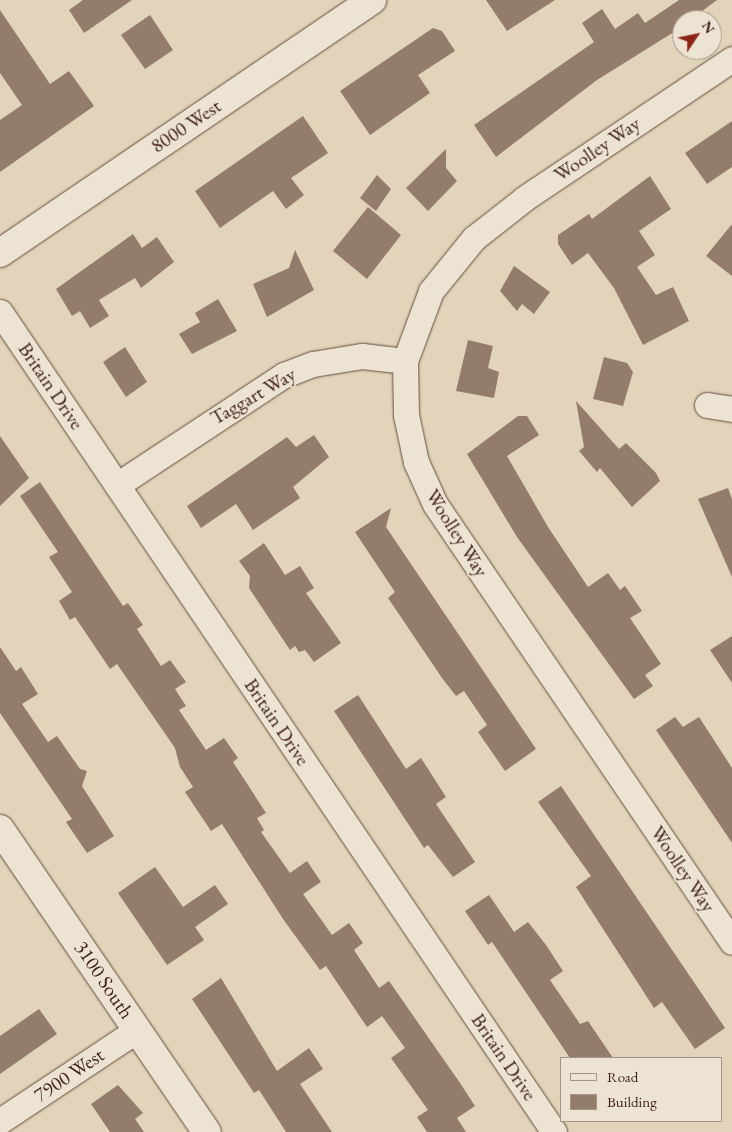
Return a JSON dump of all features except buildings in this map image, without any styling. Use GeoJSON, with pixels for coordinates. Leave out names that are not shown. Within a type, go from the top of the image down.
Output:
{"type":"FeatureCollection","features":[{"type":"Feature","properties":{"kind":"street","name":"8000 West"},"geometry":{"type":"LineString","coordinates":[[0,253],[372,0]]}},
{"type":"Feature","properties":{"kind":"street","name":"Woolley Way"},"geometry":{"type":"LineString","coordinates":[[732,59],[524,199],[474,238],[430,291],[405,361],[406,416],[416,462],[435,504],[732,942]]}},
{"type":"Feature","properties":{"kind":"street","name":"Britain Drive"},"geometry":{"type":"LineString","coordinates":[[0,312],[554,1132]]}},
{"type":"Feature","properties":{"kind":"street","name":"Taggart Way"},"geometry":{"type":"LineString","coordinates":[[117,484],[284,375],[313,364],[362,356],[405,361]]}},
{"type":"Feature","properties":{"kind":"street"},"geometry":{"type":"LineString","coordinates":[[708,405],[732,409]]}},
{"type":"Feature","properties":{"kind":"street","name":"3100 South"},"geometry":{"type":"LineString","coordinates":[[0,829],[207,1132]]}},
{"type":"Feature","properties":{"kind":"street","name":"7900 West"},"geometry":{"type":"LineString","coordinates":[[0,1121],[137,1030]]}}]}
